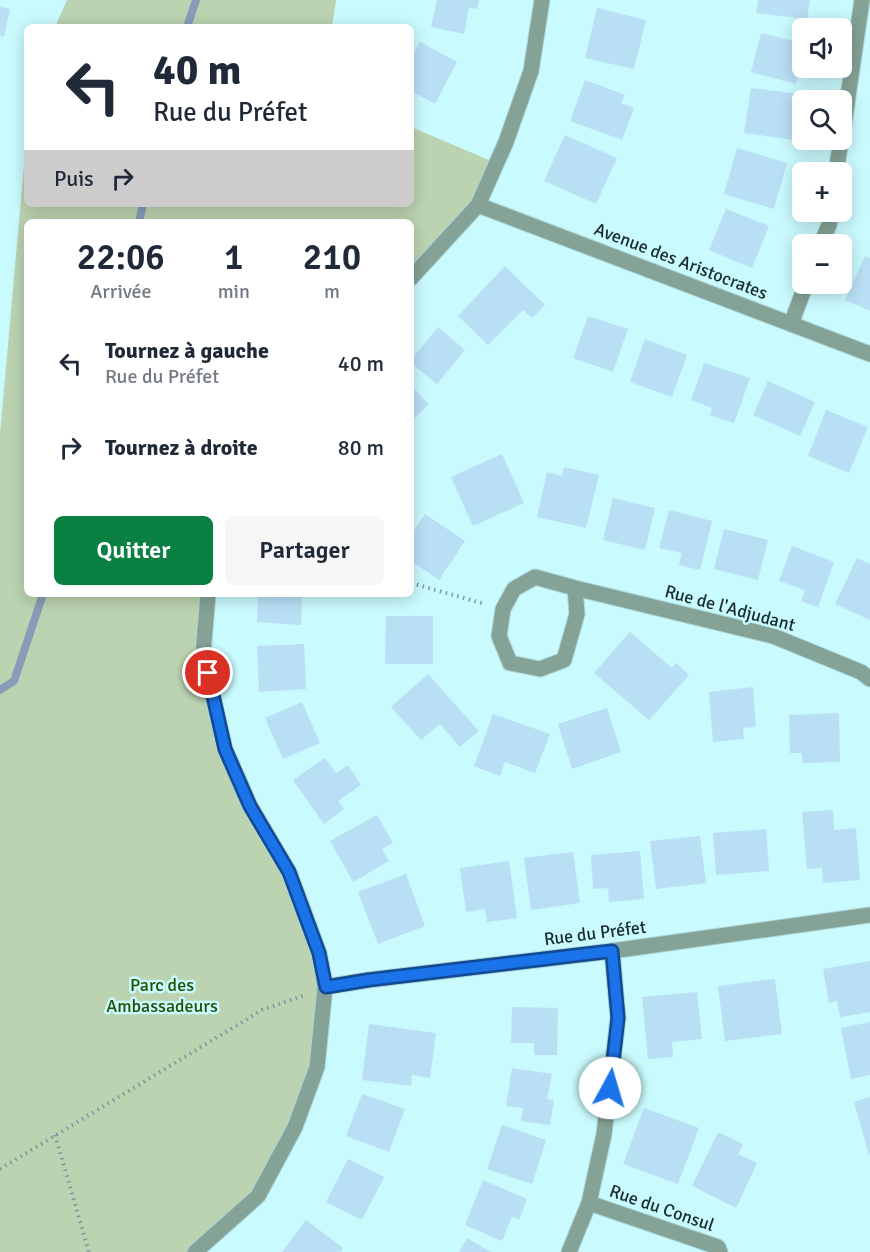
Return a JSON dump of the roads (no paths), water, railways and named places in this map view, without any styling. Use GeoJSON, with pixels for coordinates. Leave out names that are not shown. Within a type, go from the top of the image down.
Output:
{"type":"FeatureCollection","features":[{"type":"Feature","properties":{"kind":"street"},"geometry":{"type":"LineString","coordinates":[[414,275],[478,204],[506,142],[531,71],[542,0]]}},
{"type":"Feature","properties":{"kind":"street"},"geometry":{"type":"LineString","coordinates":[[848,90],[862,0]]}},
{"type":"Feature","properties":{"kind":"street","name":"Avenue des Aristocrates"},"geometry":{"type":"LineString","coordinates":[[478,204],[870,354]]}},
{"type":"Feature","properties":{"kind":"street"},"geometry":{"type":"LineString","coordinates":[[791,324],[802,294]]}},
{"type":"Feature","properties":{"kind":"street","name":"Rue de l'Adjudant"},"geometry":{"type":"LineString","coordinates":[[575,588],[577,614],[564,660],[540,669],[510,663],[499,636],[503,609],[514,589],[535,577],[773,636],[861,672],[870,679]]}},
{"type":"Feature","properties":{"kind":"street"},"geometry":{"type":"LineString","coordinates":[[195,1252],[258,1196],[295,1127],[317,1068],[326,987],[319,953],[289,872],[250,806],[225,749],[203,654],[208,597]]}},
{"type":"Feature","properties":{"kind":"street","name":"Rue du Préfet"},"geometry":{"type":"LineString","coordinates":[[326,987],[612,951],[870,915]]}},
{"type":"Feature","properties":{"kind":"street"},"geometry":{"type":"LineString","coordinates":[[569,1252],[589,1203],[604,1134],[618,1018],[612,951]]}},
{"type":"Feature","properties":{"kind":"street","name":"Rue du Consul"},"geometry":{"type":"LineString","coordinates":[[589,1203],[718,1247],[720,1252]]}},
{"type":"Feature","properties":{"kind":"waterway"},"geometry":{"type":"LineString","coordinates":[[188,24],[196,0]]}},
{"type":"Feature","properties":{"kind":"waterway"},"geometry":{"type":"LineString","coordinates":[[140,219],[142,207]]}},
{"type":"Feature","properties":{"kind":"waterway"},"geometry":{"type":"LineString","coordinates":[[0,690],[14,681],[42,597]]}},
{"type":"Feature","properties":{"kind":"park label","name":"Parc des Ambassadeurs"},"geometry":{"type":"Point","coordinates":[162,995]}}]}
